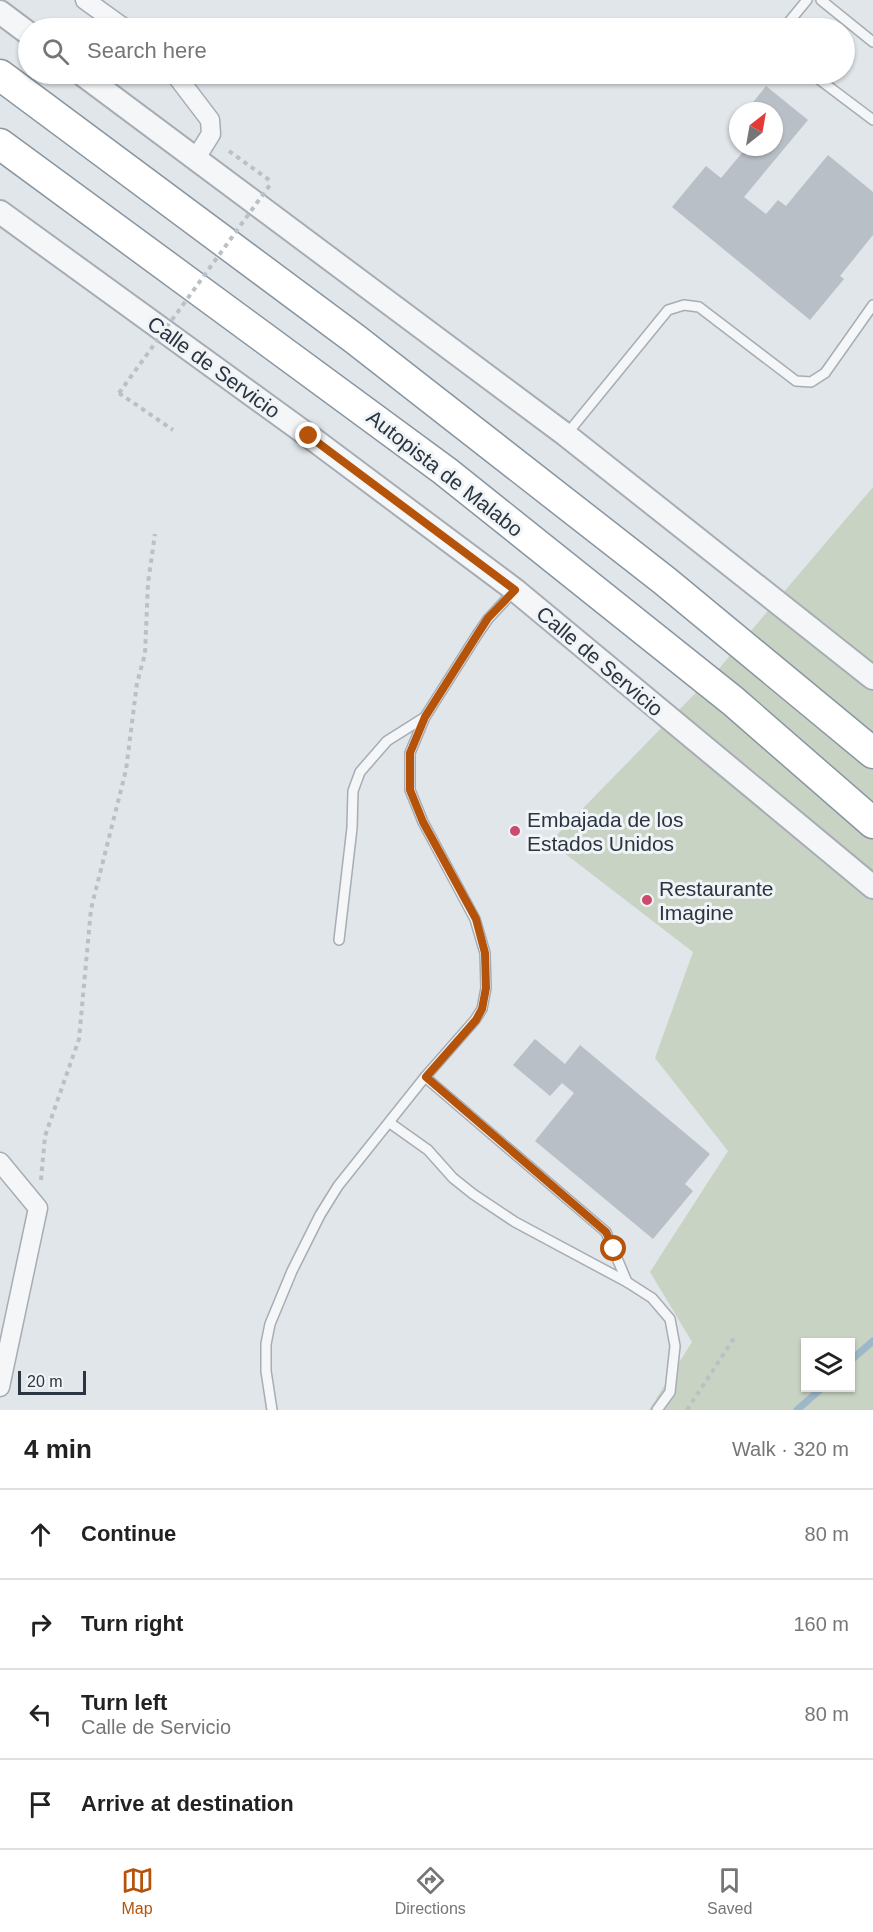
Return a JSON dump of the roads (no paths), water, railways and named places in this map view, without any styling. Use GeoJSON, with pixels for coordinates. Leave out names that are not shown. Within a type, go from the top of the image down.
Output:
{"type":"FeatureCollection","features":[{"type":"Feature","properties":{"kind":"highway"},"geometry":{"type":"LineString","coordinates":[[0,75],[355,339],[665,581],[873,753]]}},
{"type":"Feature","properties":{"kind":"highway","name":"Autopista de Malabo"},"geometry":{"type":"LineString","coordinates":[[0,144],[445,471],[733,701],[873,823]]}},
{"type":"Feature","properties":{"kind":"street"},"geometry":{"type":"LineString","coordinates":[[85,0],[110,18]]}},
{"type":"Feature","properties":{"kind":"street"},"geometry":{"type":"LineString","coordinates":[[0,12],[18,26]]}},
{"type":"Feature","properties":{"kind":"street"},"geometry":{"type":"LineString","coordinates":[[96,84],[566,435],[873,678]]}},
{"type":"Feature","properties":{"kind":"street"},"geometry":{"type":"LineString","coordinates":[[183,84],[210,120],[211,134],[196,158]]}},
{"type":"Feature","properties":{"kind":"street","name":"Calle de Servicio"},"geometry":{"type":"LineString","coordinates":[[0,212],[309,436],[515,590],[873,887]]}},
{"type":"Feature","properties":{"kind":"street"},"geometry":{"type":"LineString","coordinates":[[0,1162],[38,1208],[0,1387]]}},
{"type":"Feature","properties":{"kind":"lane"},"geometry":{"type":"LineString","coordinates":[[792,18],[807,0]]}},
{"type":"Feature","properties":{"kind":"lane"},"geometry":{"type":"LineString","coordinates":[[821,0],[843,18]]}},
{"type":"Feature","properties":{"kind":"lane"},"geometry":{"type":"LineString","coordinates":[[855,27],[873,42]]}},
{"type":"Feature","properties":{"kind":"lane"},"geometry":{"type":"LineString","coordinates":[[825,84],[873,120]]}},
{"type":"Feature","properties":{"kind":"lane"},"geometry":{"type":"LineString","coordinates":[[566,435],[668,310],[684,304],[699,307],[796,381],[811,382],[825,373],[873,305]]}},
{"type":"Feature","properties":{"kind":"lane"},"geometry":{"type":"LineString","coordinates":[[272,1410],[266,1371],[266,1344],[270,1324],[292,1271],[320,1215],[338,1186],[426,1077],[476,1020],[482,1009],[486,988],[485,953],[476,919],[423,822],[410,790],[410,753],[425,717],[488,618],[515,590]]}},
{"type":"Feature","properties":{"kind":"lane"},"geometry":{"type":"LineString","coordinates":[[339,940],[352,828],[353,791],[360,772],[387,741],[425,717]]}},
{"type":"Feature","properties":{"kind":"lane"},"geometry":{"type":"LineString","coordinates":[[426,1077],[606,1232],[627,1282]]}},
{"type":"Feature","properties":{"kind":"lane"},"geometry":{"type":"LineString","coordinates":[[390,1123],[428,1150],[453,1178],[473,1194],[506,1216],[652,1298],[670,1319],[675,1346],[670,1392],[657,1410]]}},
{"type":"Feature","properties":{"kind":"waterway"},"geometry":{"type":"LineString","coordinates":[[855,1357],[873,1341]]}},
{"type":"Feature","properties":{"kind":"waterway"},"geometry":{"type":"LineString","coordinates":[[797,1410],[817,1392]]}},
{"type":"Feature","properties":{"kind":"place","name":"Embajada de los Estados Unidos"},"geometry":{"type":"Point","coordinates":[515,831]}},
{"type":"Feature","properties":{"kind":"place","name":"Restaurante Imagine"},"geometry":{"type":"Point","coordinates":[647,900]}}]}
